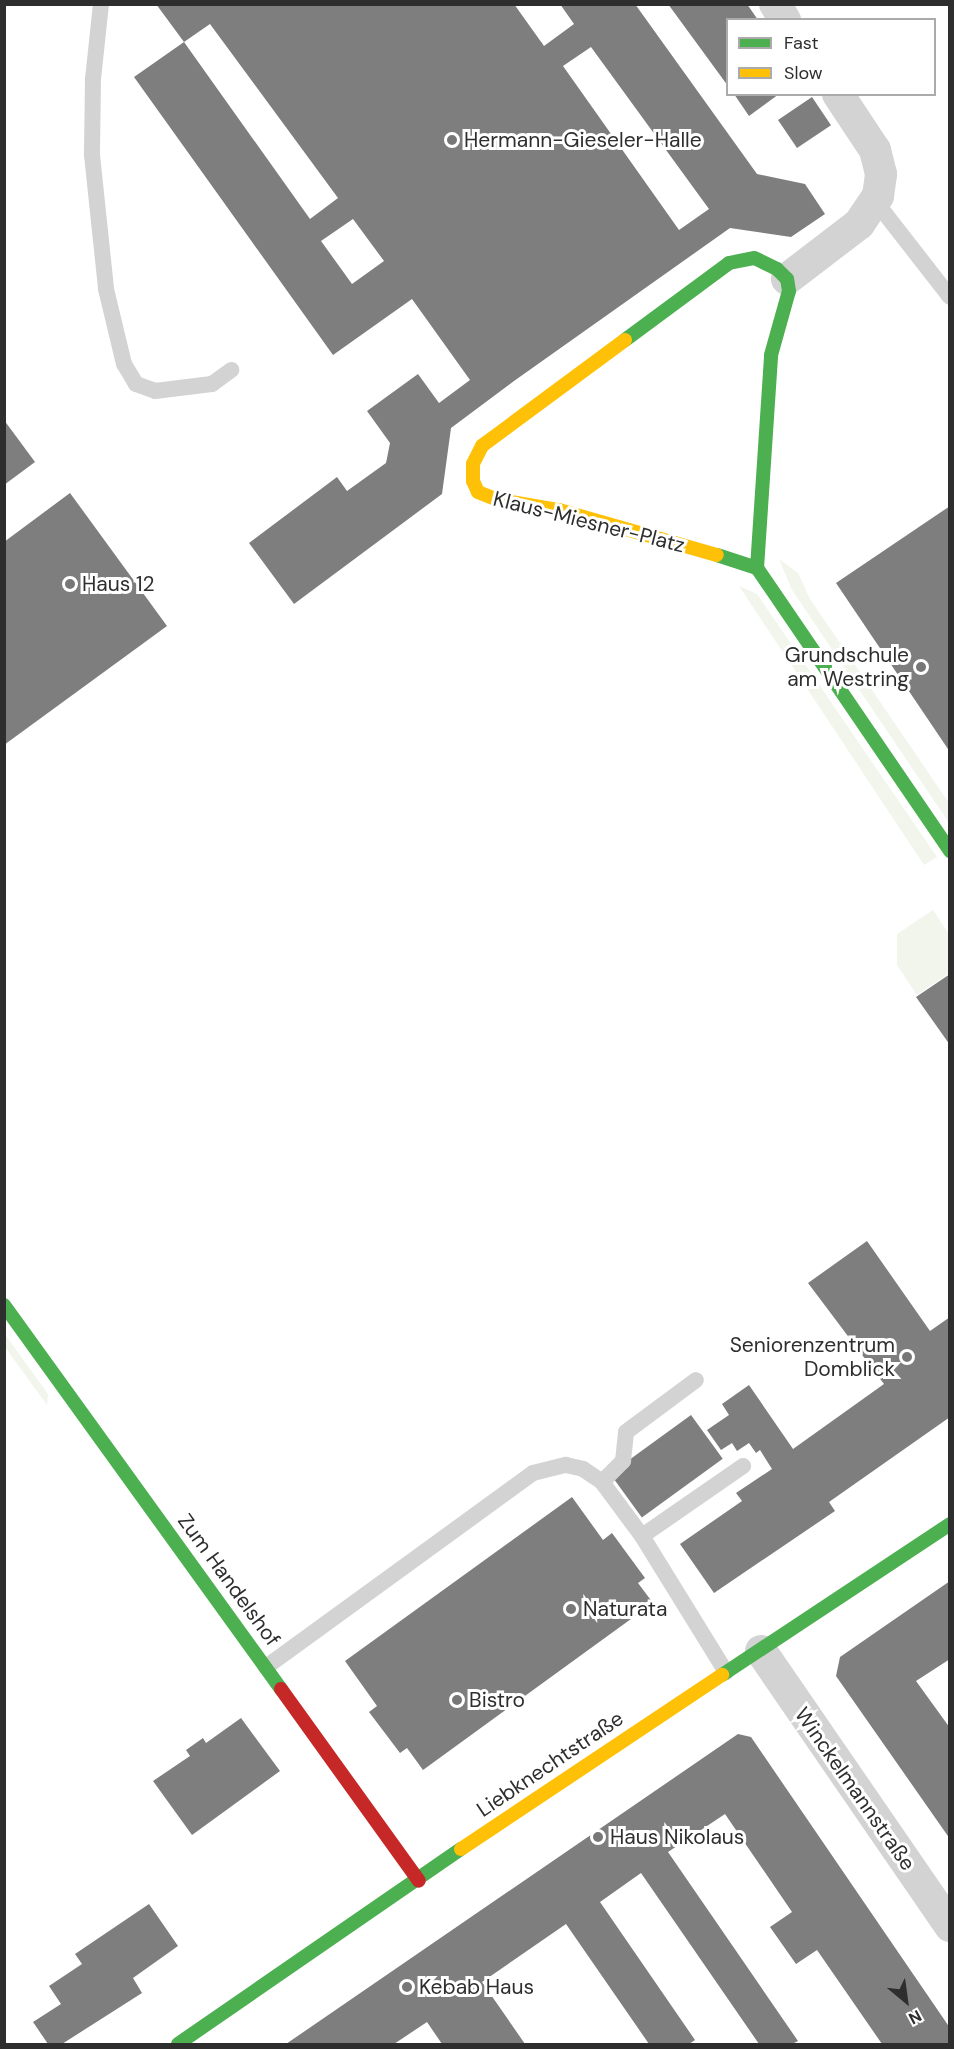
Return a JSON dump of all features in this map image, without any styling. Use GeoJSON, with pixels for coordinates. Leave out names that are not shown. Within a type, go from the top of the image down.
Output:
{"type":"FeatureCollection","features":[{"type":"Feature","properties":{"kind":"street"},"geometry":{"type":"LineString","coordinates":[[775,4],[784,18]]}},
{"type":"Feature","properties":{"kind":"street"},"geometry":{"type":"LineString","coordinates":[[839,96],[875,150],[881,181],[876,202],[848,234],[787,279],[789,291],[771,355],[757,568],[950,851]]}},
{"type":"Feature","properties":{"kind":"street","name":"Klaus-Miesner-Platz"},"geometry":{"type":"LineString","coordinates":[[757,568],[559,510],[486,496],[474,485],[473,464],[482,446],[729,263],[746,258],[763,260],[787,279]]}},
{"type":"Feature","properties":{"kind":"street","name":"Zum Handelshof"},"geometry":{"type":"LineString","coordinates":[[4,1305],[419,1881]]}},
{"type":"Feature","properties":{"kind":"street","name":"Liebknechtstraße"},"geometry":{"type":"LineString","coordinates":[[178,2044],[726,1672],[950,1524]]}},
{"type":"Feature","properties":{"kind":"street","name":"Winckelmannstraße"},"geometry":{"type":"LineString","coordinates":[[760,1651],[950,1926]]}},
{"type":"Feature","properties":{"kind":"lane"},"geometry":{"type":"LineString","coordinates":[[101,4],[93,79],[92,155],[106,289],[124,364],[136,384],[155,391],[212,384],[231,370]]}},
{"type":"Feature","properties":{"kind":"lane"},"geometry":{"type":"LineString","coordinates":[[876,202],[950,297]]}},
{"type":"Feature","properties":{"kind":"lane"},"geometry":{"type":"LineString","coordinates":[[602,1482],[624,1461],[626,1432],[696,1380]]}},
{"type":"Feature","properties":{"kind":"lane"},"geometry":{"type":"LineString","coordinates":[[266,1667],[533,1473],[566,1465],[583,1469],[602,1482],[642,1536],[726,1672]]}},
{"type":"Feature","properties":{"kind":"lane"},"geometry":{"type":"LineString","coordinates":[[642,1536],[743,1466]]}},
{"type":"Feature","properties":{"kind":"shaded area"},"geometry":{"type":"Polygon","coordinates":[[[779,559],[798,573],[810,599],[949,803],[949,823],[792,590],[779,559]]]}},
{"type":"Feature","properties":{"kind":"shaded area"},"geometry":{"type":"Polygon","coordinates":[[[739,586],[757,594],[937,857],[924,865],[739,586]]]}},
{"type":"Feature","properties":{"kind":"shaded area"},"geometry":{"type":"Polygon","coordinates":[[[933,910],[949,934],[949,973],[917,995],[897,965],[897,934],[933,910]]]}},
{"type":"Feature","properties":{"kind":"shaded area"},"geometry":{"type":"Polygon","coordinates":[[[4,1333],[48,1394],[47,1405],[5,1347],[4,1333]]]}},
{"type":"Feature","properties":{"kind":"building"},"geometry":{"type":"Polygon","coordinates":[[[156,4],[514,4],[544,46],[574,24],[560,4],[635,4],[757,174],[805,184],[825,214],[791,237],[730,228],[514,381],[451,428],[442,494],[294,604],[249,543],[337,477],[347,491],[386,463],[390,443],[367,411],[418,374],[439,403],[470,380],[412,299],[333,355],[134,77],[184,42],[156,4]],[[210,24],[184,42],[310,219],[338,198],[210,24]],[[591,47],[563,66],[679,230],[709,209],[591,47]],[[353,219],[321,241],[352,284],[384,261],[353,219]]]}},
{"type":"Feature","properties":{"kind":"building"},"geometry":{"type":"Polygon","coordinates":[[[668,4],[747,4],[757,18],[726,18],[726,83],[668,4]]]}},
{"type":"Feature","properties":{"kind":"building"},"geometry":{"type":"Polygon","coordinates":[[[735,96],[776,96],[749,116],[735,96]]]}},
{"type":"Feature","properties":{"kind":"building"},"geometry":{"type":"Polygon","coordinates":[[[812,97],[831,125],[797,148],[778,120],[812,97]]]}},
{"type":"Feature","properties":{"kind":"building"},"geometry":{"type":"Polygon","coordinates":[[[4,420],[35,462],[4,485],[4,420]]]}},
{"type":"Feature","properties":{"kind":"building","name":"Haus 12"},"geometry":{"type":"Polygon","coordinates":[[[70,493],[167,626],[4,745],[4,542],[70,493]]]}},
{"type":"Feature","properties":{"kind":"building","name":"Grundschule am Westring"},"geometry":{"type":"Polygon","coordinates":[[[950,506],[950,752],[836,583],[950,506]]]}},
{"type":"Feature","properties":{"kind":"building"},"geometry":{"type":"Polygon","coordinates":[[[950,974],[950,1045],[916,997],[950,974]]]}},
{"type":"Feature","properties":{"kind":"building","name":"Seniorenzentrum Domblick"},"geometry":{"type":"Polygon","coordinates":[[[867,1241],[930,1331],[950,1317],[950,1417],[829,1502],[835,1511],[714,1593],[680,1544],[742,1501],[736,1493],[772,1469],[760,1450],[756,1453],[749,1443],[737,1451],[732,1443],[721,1450],[707,1430],[729,1415],[722,1404],[749,1385],[793,1449],[884,1384],[808,1283],[867,1241]]]}},
{"type":"Feature","properties":{"kind":"building"},"geometry":{"type":"Polygon","coordinates":[[[691,1415],[723,1459],[642,1517],[610,1474],[691,1415]]]}},
{"type":"Feature","properties":{"kind":"building"},"geometry":{"type":"Polygon","coordinates":[[[572,1497],[603,1540],[612,1533],[645,1578],[638,1583],[653,1603],[423,1770],[407,1748],[400,1753],[369,1712],[377,1706],[345,1661],[572,1497]]]}},
{"type":"Feature","properties":{"kind":"building"},"geometry":{"type":"Polygon","coordinates":[[[950,1581],[950,1659],[916,1681],[950,1728],[950,1839],[836,1676],[840,1657],[950,1581]]]}},
{"type":"Feature","properties":{"kind":"building"},"geometry":{"type":"Polygon","coordinates":[[[241,1718],[280,1771],[192,1835],[153,1781],[190,1756],[186,1750],[203,1738],[206,1743],[241,1718]]]}},
{"type":"Feature","properties":{"kind":"building"},"geometry":{"type":"Polygon","coordinates":[[[738,1734],[751,1737],[950,2028],[950,2044],[882,2044],[817,1950],[796,1964],[770,1927],[792,1912],[725,1814],[668,1852],[798,2041],[792,2044],[759,2044],[641,1873],[600,1902],[695,2040],[689,2044],[649,2044],[566,1924],[482,1982],[525,2044],[442,2044],[427,2022],[394,2044],[286,2044],[738,1734]]]}},
{"type":"Feature","properties":{"kind":"building"},"geometry":{"type":"Polygon","coordinates":[[[149,1904],[178,1946],[133,1978],[142,1993],[62,2044],[48,2044],[33,2022],[61,2004],[49,1986],[82,1964],[75,1954],[149,1904]]]}},
{"type":"Feature","properties":{"kind":"traffic: fast"},"geometry":{"type":"LineString","coordinates":[[717,555],[757,568],[771,355],[789,291],[787,279],[777,269],[754,258]]}},
{"type":"Feature","properties":{"kind":"traffic: fast"},"geometry":{"type":"LineString","coordinates":[[625,340],[729,263],[754,258]]}},
{"type":"Feature","properties":{"kind":"traffic: fast"},"geometry":{"type":"LineString","coordinates":[[757,568],[950,851]]}},
{"type":"Feature","properties":{"kind":"traffic: fast"},"geometry":{"type":"LineString","coordinates":[[4,1305],[281,1689]]}},
{"type":"Feature","properties":{"kind":"traffic: fast"},"geometry":{"type":"LineString","coordinates":[[722,1675],[950,1524]]}},
{"type":"Feature","properties":{"kind":"traffic: fast"},"geometry":{"type":"LineString","coordinates":[[178,2044],[461,1849]]}},
{"type":"Feature","properties":{"kind":"traffic: slow"},"geometry":{"type":"LineString","coordinates":[[625,340],[482,446],[473,464],[473,481],[478,492],[495,499],[559,510],[717,555]]}},
{"type":"Feature","properties":{"kind":"traffic: slow"},"geometry":{"type":"LineString","coordinates":[[461,1849],[722,1675]]}},
{"type":"Feature","properties":{"kind":"traffic: jam"},"geometry":{"type":"LineString","coordinates":[[281,1689],[419,1881]]}},
{"type":"Feature","properties":{"kind":"place","name":"Hermann-Gieseler-Halle"},"geometry":{"type":"Point","coordinates":[452,140]}},
{"type":"Feature","properties":{"kind":"place","name":"Haus 12"},"geometry":{"type":"Point","coordinates":[70,584]}},
{"type":"Feature","properties":{"kind":"place","name":"Grundschule am Westring"},"geometry":{"type":"Point","coordinates":[921,667]}},
{"type":"Feature","properties":{"kind":"place","name":"Seniorenzentrum Domblick"},"geometry":{"type":"Point","coordinates":[907,1357]}},
{"type":"Feature","properties":{"kind":"place","name":"Naturata"},"geometry":{"type":"Point","coordinates":[571,1609]}},
{"type":"Feature","properties":{"kind":"place","name":"Bistro"},"geometry":{"type":"Point","coordinates":[457,1700]}},
{"type":"Feature","properties":{"kind":"place","name":"Haus Nikolaus"},"geometry":{"type":"Point","coordinates":[598,1837]}},
{"type":"Feature","properties":{"kind":"place","name":"Kebab Haus"},"geometry":{"type":"Point","coordinates":[407,1987]}}]}
